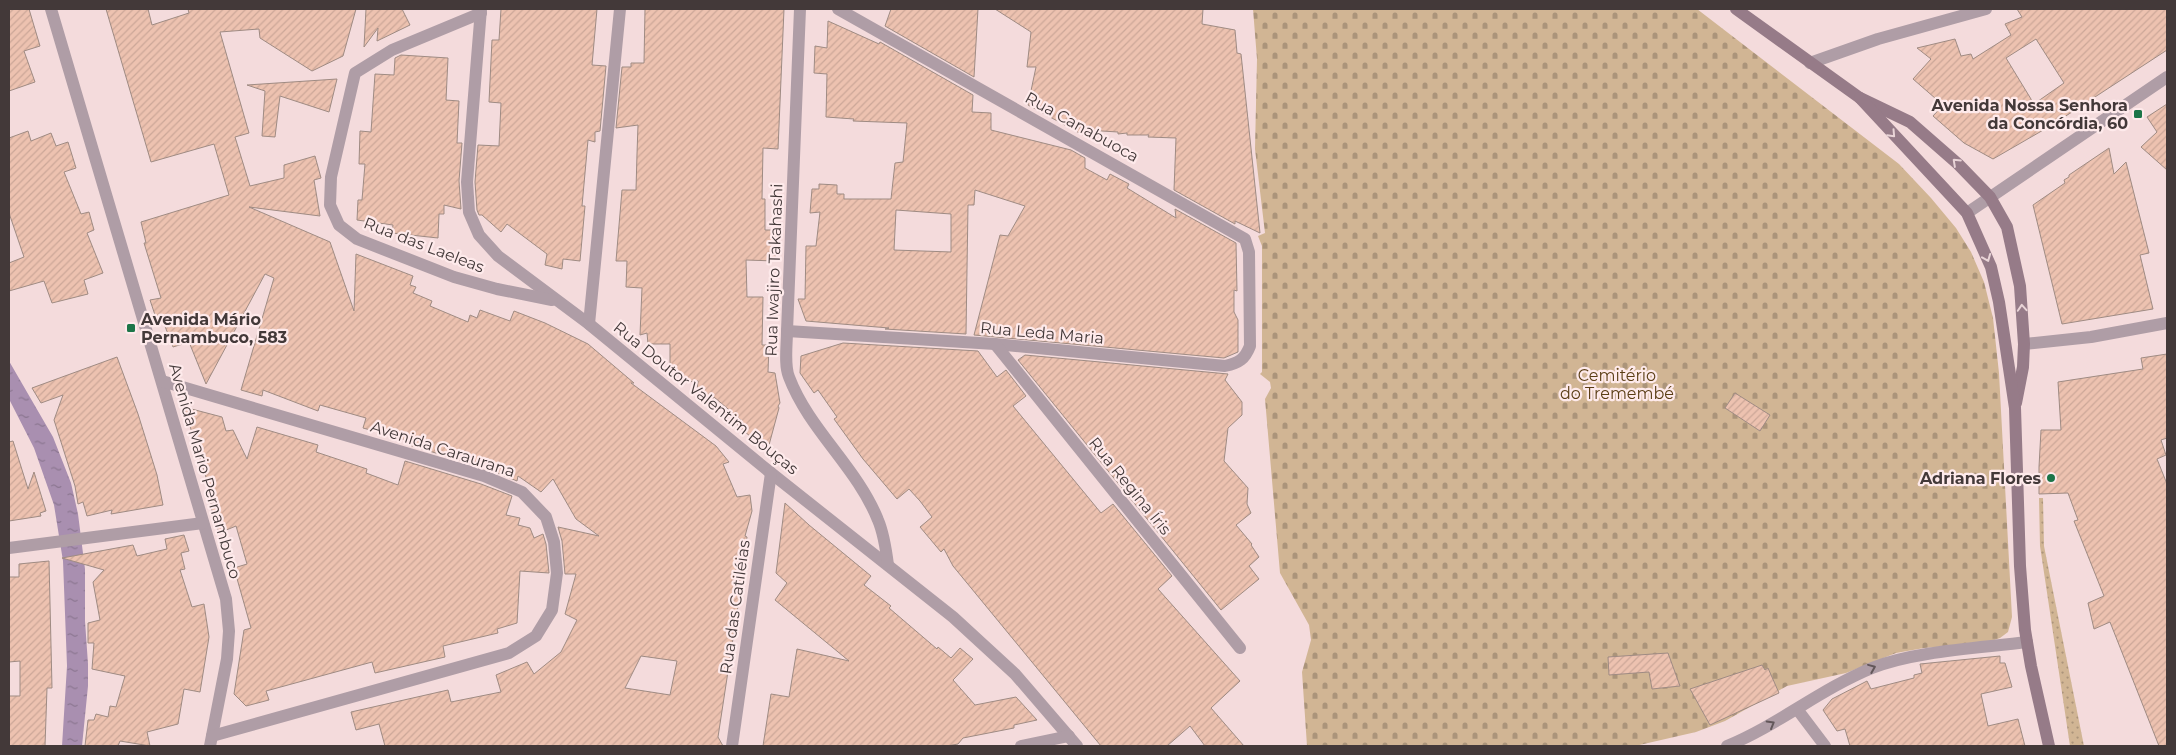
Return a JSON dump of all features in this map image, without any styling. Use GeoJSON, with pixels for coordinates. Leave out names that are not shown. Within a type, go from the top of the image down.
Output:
{"type":"FeatureCollection","features":[{"type":"Feature","properties":{"kind":"main road"},"geometry":{"type":"LineString","coordinates":[[1736,9],[1860,98],[1910,122],[1958,164],[1990,197],[2007,227],[2020,286],[2024,344],[2021,384],[2015,408]]}},
{"type":"Feature","properties":{"kind":"main road"},"geometry":{"type":"LineString","coordinates":[[1860,98],[1967,213],[1991,267],[1999,302],[2015,408],[2020,566],[2027,642],[2049,746]]}},
{"type":"Feature","properties":{"kind":"street","name":"Avenida Mario Pernambuco"},"geometry":{"type":"LineString","coordinates":[[51,9],[226,599],[230,631],[227,659],[211,741]]}},
{"type":"Feature","properties":{"kind":"street"},"geometry":{"type":"LineString","coordinates":[[590,324],[620,9]]}},
{"type":"Feature","properties":{"kind":"street","name":"Rua Iwajiro Takahashi"},"geometry":{"type":"LineString","coordinates":[[800,9],[786,331],[788,375],[802,403],[870,504],[878,519],[885,542],[888,564]]}},
{"type":"Feature","properties":{"kind":"street","name":"Rua Canabuoca"},"geometry":{"type":"LineString","coordinates":[[838,9],[1245,238],[1249,252],[1250,312]]}},
{"type":"Feature","properties":{"kind":"street"},"geometry":{"type":"LineString","coordinates":[[1810,63],[1878,39],[1986,9]]}},
{"type":"Feature","properties":{"kind":"street","name":"Rua Doutor Valentim Bouças"},"geometry":{"type":"LineString","coordinates":[[481,11],[467,182],[469,212],[479,235],[498,256],[590,324],[771,473],[953,617],[1015,674],[1073,741]]}},
{"type":"Feature","properties":{"kind":"street","name":"Rua das Laeleas"},"geometry":{"type":"LineString","coordinates":[[481,11],[392,50],[355,72],[331,177],[330,205],[339,226],[356,239],[454,277],[497,289],[556,300]]}},
{"type":"Feature","properties":{"kind":"street"},"geometry":{"type":"LineString","coordinates":[[1967,213],[2167,77]]}},
{"type":"Feature","properties":{"kind":"street","name":"Rua Leda Maria"},"geometry":{"type":"LineString","coordinates":[[786,331],[995,344],[1225,366],[1237,364],[1246,357],[1250,346],[1250,312]]}},
{"type":"Feature","properties":{"kind":"street"},"geometry":{"type":"LineString","coordinates":[[2024,344],[2091,337],[2167,323]]}},
{"type":"Feature","properties":{"kind":"street","name":"Rua Regina Íris"},"geometry":{"type":"LineString","coordinates":[[995,344],[1240,648]]}},
{"type":"Feature","properties":{"kind":"street","name":"Avenida Caraurana"},"geometry":{"type":"LineString","coordinates":[[162,381],[484,476],[522,492],[546,517],[554,542],[557,573],[552,610],[536,636],[509,653],[211,741]]}},
{"type":"Feature","properties":{"kind":"street","name":"Rua das Catiléias"},"geometry":{"type":"LineString","coordinates":[[732,746],[771,473]]}},
{"type":"Feature","properties":{"kind":"street"},"geometry":{"type":"LineString","coordinates":[[9,548],[51,541],[94,538],[203,523]]}},
{"type":"Feature","properties":{"kind":"street"},"geometry":{"type":"LineString","coordinates":[[1728,746],[1753,734],[1853,677],[1891,662],[1924,655],[2027,642]]}},
{"type":"Feature","properties":{"kind":"street"},"geometry":{"type":"LineString","coordinates":[[1797,709],[1825,746]]}},
{"type":"Feature","properties":{"kind":"street"},"geometry":{"type":"LineString","coordinates":[[1021,746],[1073,741]]}},
{"type":"Feature","properties":{"kind":"green space","name":"Cemitério do Tremembé"},"geometry":{"type":"Polygon","coordinates":[[[1253,9],[1697,9],[1899,164],[1956,228],[1971,252],[1984,282],[1993,318],[1999,373],[2012,617],[2008,632],[2000,638],[1986,643],[1924,648],[1896,653],[1846,673],[1787,686],[1725,721],[1696,732],[1635,746],[1307,746],[1302,672],[1311,640],[1309,625],[1280,573],[1265,399],[1271,388],[1270,382],[1260,374],[1262,372],[1262,246],[1258,236],[1265,233],[1255,149],[1257,59],[1253,9]]]}},
{"type":"Feature","properties":{"kind":"green space"},"geometry":{"type":"Polygon","coordinates":[[[2039,498],[2043,498],[2044,546],[2084,746],[2070,746],[2040,546],[2039,498]]]}},
{"type":"Feature","properties":{"kind":"water"},"geometry":{"type":"Polygon","coordinates":[[[9,361],[53,437],[71,483],[78,514],[85,569],[85,621],[88,664],[88,686],[82,746],[62,746],[67,666],[63,561],[54,505],[34,448],[9,399],[9,361]]]}},
{"type":"Feature","properties":{"kind":"building"},"geometry":{"type":"Polygon","coordinates":[[[9,9],[29,9],[40,46],[24,51],[35,82],[9,91],[9,9]]]}},
{"type":"Feature","properties":{"kind":"building"},"geometry":{"type":"Polygon","coordinates":[[[106,9],[148,9],[152,25],[189,13],[188,9],[356,9],[343,56],[312,71],[260,38],[259,29],[220,32],[249,133],[235,137],[250,186],[284,178],[284,165],[315,156],[321,178],[314,180],[320,216],[249,207],[330,242],[354,311],[356,254],[413,276],[410,285],[416,287],[413,293],[432,301],[430,306],[468,322],[470,315],[477,318],[480,310],[510,321],[514,311],[545,323],[588,344],[634,383],[631,383],[716,446],[729,462],[723,464],[737,497],[750,495],[752,511],[745,536],[747,537],[745,560],[718,737],[723,746],[385,746],[379,724],[356,730],[351,712],[448,690],[451,702],[501,692],[496,675],[527,662],[534,674],[561,652],[577,620],[565,614],[576,574],[565,574],[562,541],[558,527],[599,536],[576,519],[553,479],[541,492],[518,476],[517,481],[486,468],[409,445],[410,441],[363,428],[366,418],[320,405],[318,411],[263,390],[262,396],[241,390],[274,278],[265,274],[206,384],[189,342],[173,347],[161,316],[156,318],[150,300],[161,298],[144,243],[146,243],[141,222],[229,195],[214,144],[151,162],[106,9]],[[641,656],[625,688],[670,695],[677,661],[641,656]]]}},
{"type":"Feature","properties":{"kind":"building"},"geometry":{"type":"Polygon","coordinates":[[[366,9],[402,9],[410,25],[377,41],[378,28],[364,47],[366,9]]]}},
{"type":"Feature","properties":{"kind":"building"},"geometry":{"type":"Polygon","coordinates":[[[501,9],[597,9],[592,65],[606,66],[600,131],[595,132],[595,142],[588,140],[582,206],[585,206],[580,261],[563,259],[562,269],[545,265],[547,254],[507,224],[501,232],[482,215],[479,215],[477,210],[475,182],[478,145],[499,146],[501,103],[489,102],[492,40],[499,40],[501,9]]]}},
{"type":"Feature","properties":{"kind":"building"},"geometry":{"type":"Polygon","coordinates":[[[645,9],[784,9],[778,149],[763,148],[762,199],[765,199],[765,230],[776,230],[775,261],[746,260],[747,297],[763,297],[762,345],[769,345],[768,372],[775,373],[780,403],[769,445],[756,433],[751,437],[737,425],[741,420],[714,397],[711,402],[697,391],[698,381],[686,382],[670,367],[670,344],[648,344],[647,333],[640,335],[642,288],[626,287],[627,261],[616,261],[622,190],[636,190],[638,125],[616,128],[622,67],[631,67],[631,63],[644,63],[645,9]]]}},
{"type":"Feature","properties":{"kind":"building"},"geometry":{"type":"Polygon","coordinates":[[[891,9],[978,9],[974,77],[885,26],[891,9]]]}},
{"type":"Feature","properties":{"kind":"building"},"geometry":{"type":"Polygon","coordinates":[[[995,9],[1203,9],[1202,24],[1235,30],[1237,53],[1241,54],[1260,233],[1235,221],[1235,224],[1174,190],[1176,138],[1086,130],[1085,136],[1028,105],[1036,67],[1027,67],[1031,32],[995,9]]]}},
{"type":"Feature","properties":{"kind":"building"},"geometry":{"type":"Polygon","coordinates":[[[2017,9],[2167,9],[2167,50],[2052,125],[1993,159],[1964,143],[1933,116],[1943,105],[1913,79],[1931,59],[1917,48],[1955,39],[1961,56],[1971,54],[1973,59],[2011,35],[2005,24],[2022,17],[2017,9]],[[2036,39],[2006,58],[2034,104],[2064,83],[2036,39]]]}},
{"type":"Feature","properties":{"kind":"building"},"geometry":{"type":"Polygon","coordinates":[[[828,21],[879,44],[880,42],[973,95],[972,112],[991,113],[991,130],[1071,150],[1085,158],[1085,168],[1107,180],[1110,174],[1129,184],[1127,188],[1176,218],[1175,209],[1236,243],[1237,291],[1234,290],[1234,312],[1238,320],[1238,352],[1224,358],[974,335],[1000,235],[1008,236],[1025,206],[975,190],[974,205],[968,205],[966,334],[885,329],[889,328],[806,321],[798,299],[805,299],[806,246],[816,246],[820,212],[810,213],[812,189],[819,189],[819,184],[837,185],[837,194],[844,194],[844,199],[891,199],[895,163],[903,162],[907,123],[853,121],[854,119],[826,117],[827,74],[814,73],[815,46],[827,48],[828,21]],[[896,210],[894,250],[951,252],[951,214],[896,210]]]}},
{"type":"Feature","properties":{"kind":"building"},"geometry":{"type":"Polygon","coordinates":[[[401,55],[448,58],[446,100],[459,101],[457,143],[462,143],[459,181],[461,209],[444,205],[444,214],[439,214],[438,238],[392,233],[393,225],[357,220],[358,200],[362,200],[365,164],[359,164],[360,131],[371,132],[375,74],[394,75],[395,58],[401,55]]]}},
{"type":"Feature","properties":{"kind":"building"},"geometry":{"type":"Polygon","coordinates":[[[337,79],[329,112],[280,96],[275,137],[262,136],[265,91],[247,85],[337,79]]]}},
{"type":"Feature","properties":{"kind":"building"},"geometry":{"type":"Polygon","coordinates":[[[2167,104],[2167,170],[2141,147],[2157,132],[2147,117],[2167,104]]]}},
{"type":"Feature","properties":{"kind":"building"},"geometry":{"type":"Polygon","coordinates":[[[28,131],[31,141],[51,133],[56,146],[68,142],[76,168],[64,172],[81,214],[89,212],[94,230],[87,233],[103,273],[84,280],[88,294],[52,303],[44,281],[9,291],[9,263],[24,257],[9,213],[9,138],[28,131]]]}},
{"type":"Feature","properties":{"kind":"building"},"geometry":{"type":"Polygon","coordinates":[[[2109,148],[2114,174],[2126,162],[2149,253],[2140,255],[2153,309],[2062,324],[2033,205],[2065,183],[2064,180],[2069,175],[2109,148]]]}},
{"type":"Feature","properties":{"kind":"building"},"geometry":{"type":"Polygon","coordinates":[[[843,343],[978,351],[997,377],[1006,370],[1026,396],[1013,406],[1101,513],[1113,504],[1172,576],[1158,589],[1240,681],[1211,708],[1244,746],[1205,746],[1190,726],[1167,746],[1101,746],[953,566],[944,549],[941,552],[920,527],[932,517],[920,501],[909,489],[897,499],[863,459],[834,419],[837,417],[818,390],[814,393],[800,373],[801,356],[843,343]]]}},
{"type":"Feature","properties":{"kind":"building"},"geometry":{"type":"Polygon","coordinates":[[[2167,354],[2167,438],[2161,440],[2166,455],[2157,459],[2167,484],[2167,746],[2159,746],[2110,622],[2094,629],[2088,603],[2104,596],[2074,521],[2078,520],[2068,493],[2039,494],[2039,467],[2041,430],[2061,430],[2058,382],[2143,369],[2141,358],[2167,354]]]}},
{"type":"Feature","properties":{"kind":"building"},"geometry":{"type":"Polygon","coordinates":[[[1025,355],[1228,374],[1225,380],[1242,402],[1242,415],[1228,428],[1224,461],[1248,488],[1247,504],[1251,513],[1236,525],[1252,544],[1259,557],[1249,566],[1259,579],[1221,610],[1018,360],[1025,355]]]}},
{"type":"Feature","properties":{"kind":"building"},"geometry":{"type":"Polygon","coordinates":[[[117,357],[138,414],[157,475],[163,505],[111,514],[112,510],[87,516],[83,502],[78,504],[75,486],[54,420],[63,395],[41,403],[32,388],[117,357]]]}},
{"type":"Feature","properties":{"kind":"building"},"geometry":{"type":"Polygon","coordinates":[[[1735,393],[1770,415],[1760,431],[1725,408],[1735,393]]]}},
{"type":"Feature","properties":{"kind":"building"},"geometry":{"type":"Polygon","coordinates":[[[184,407],[222,417],[226,431],[233,430],[247,459],[257,427],[318,445],[316,452],[367,469],[366,473],[398,485],[405,461],[481,484],[512,496],[506,515],[520,518],[518,525],[530,528],[534,538],[543,534],[549,573],[520,571],[517,623],[497,629],[498,633],[443,646],[445,657],[375,673],[372,662],[266,691],[269,700],[246,706],[234,694],[244,630],[251,628],[234,568],[247,564],[236,526],[219,533],[210,504],[214,503],[184,407]]]}},
{"type":"Feature","properties":{"kind":"building"},"geometry":{"type":"Polygon","coordinates":[[[13,441],[28,489],[34,472],[46,511],[40,513],[41,516],[9,521],[9,442],[13,441]]]}},
{"type":"Feature","properties":{"kind":"building"},"geometry":{"type":"Polygon","coordinates":[[[785,503],[871,576],[864,585],[891,606],[889,608],[937,649],[938,647],[951,658],[960,648],[973,659],[953,680],[975,705],[1016,697],[1037,720],[1014,725],[1014,728],[963,738],[958,744],[947,746],[763,746],[771,694],[789,697],[797,649],[849,661],[775,600],[787,583],[776,573],[785,503]]]}},
{"type":"Feature","properties":{"kind":"building"},"geometry":{"type":"Polygon","coordinates":[[[184,535],[189,551],[181,553],[185,569],[180,570],[192,607],[204,604],[209,637],[200,692],[184,689],[178,724],[147,732],[150,746],[120,741],[118,746],[85,746],[88,720],[94,720],[96,714],[108,717],[110,706],[116,707],[125,676],[92,669],[94,643],[88,643],[88,623],[100,620],[93,582],[104,570],[62,558],[133,545],[137,556],[167,549],[165,539],[184,535]]]}},
{"type":"Feature","properties":{"kind":"building"},"geometry":{"type":"Polygon","coordinates":[[[49,561],[52,688],[47,688],[45,746],[9,746],[9,696],[20,696],[20,661],[9,662],[9,577],[19,577],[19,564],[49,561]]]}},
{"type":"Feature","properties":{"kind":"building"},"geometry":{"type":"Polygon","coordinates":[[[1668,653],[1680,686],[1652,689],[1649,672],[1609,675],[1608,657],[1668,653]]]}},
{"type":"Feature","properties":{"kind":"building"},"geometry":{"type":"Polygon","coordinates":[[[2000,656],[2000,663],[2005,663],[2012,687],[1981,694],[1988,726],[2018,719],[2025,746],[1850,746],[1845,729],[1837,731],[1823,710],[1832,699],[1867,681],[1871,689],[1914,678],[1914,675],[1922,673],[1920,664],[2000,656]]]}},
{"type":"Feature","properties":{"kind":"building"},"geometry":{"type":"Polygon","coordinates":[[[1762,665],[1765,670],[1768,668],[1779,693],[1710,725],[1690,689],[1762,665]]]}},
{"type":"Feature","properties":{"kind":"place","name":"Avenida Nossa Senhora da Concórdia, 60"},"geometry":{"type":"Point","coordinates":[2138,114]}},
{"type":"Feature","properties":{"kind":"place","name":"Avenida Mário Pernambuco, 583"},"geometry":{"type":"Point","coordinates":[131,328]}},
{"type":"Feature","properties":{"kind":"place","name":"Adriana Flores"},"geometry":{"type":"Point","coordinates":[2051,478]}}]}
